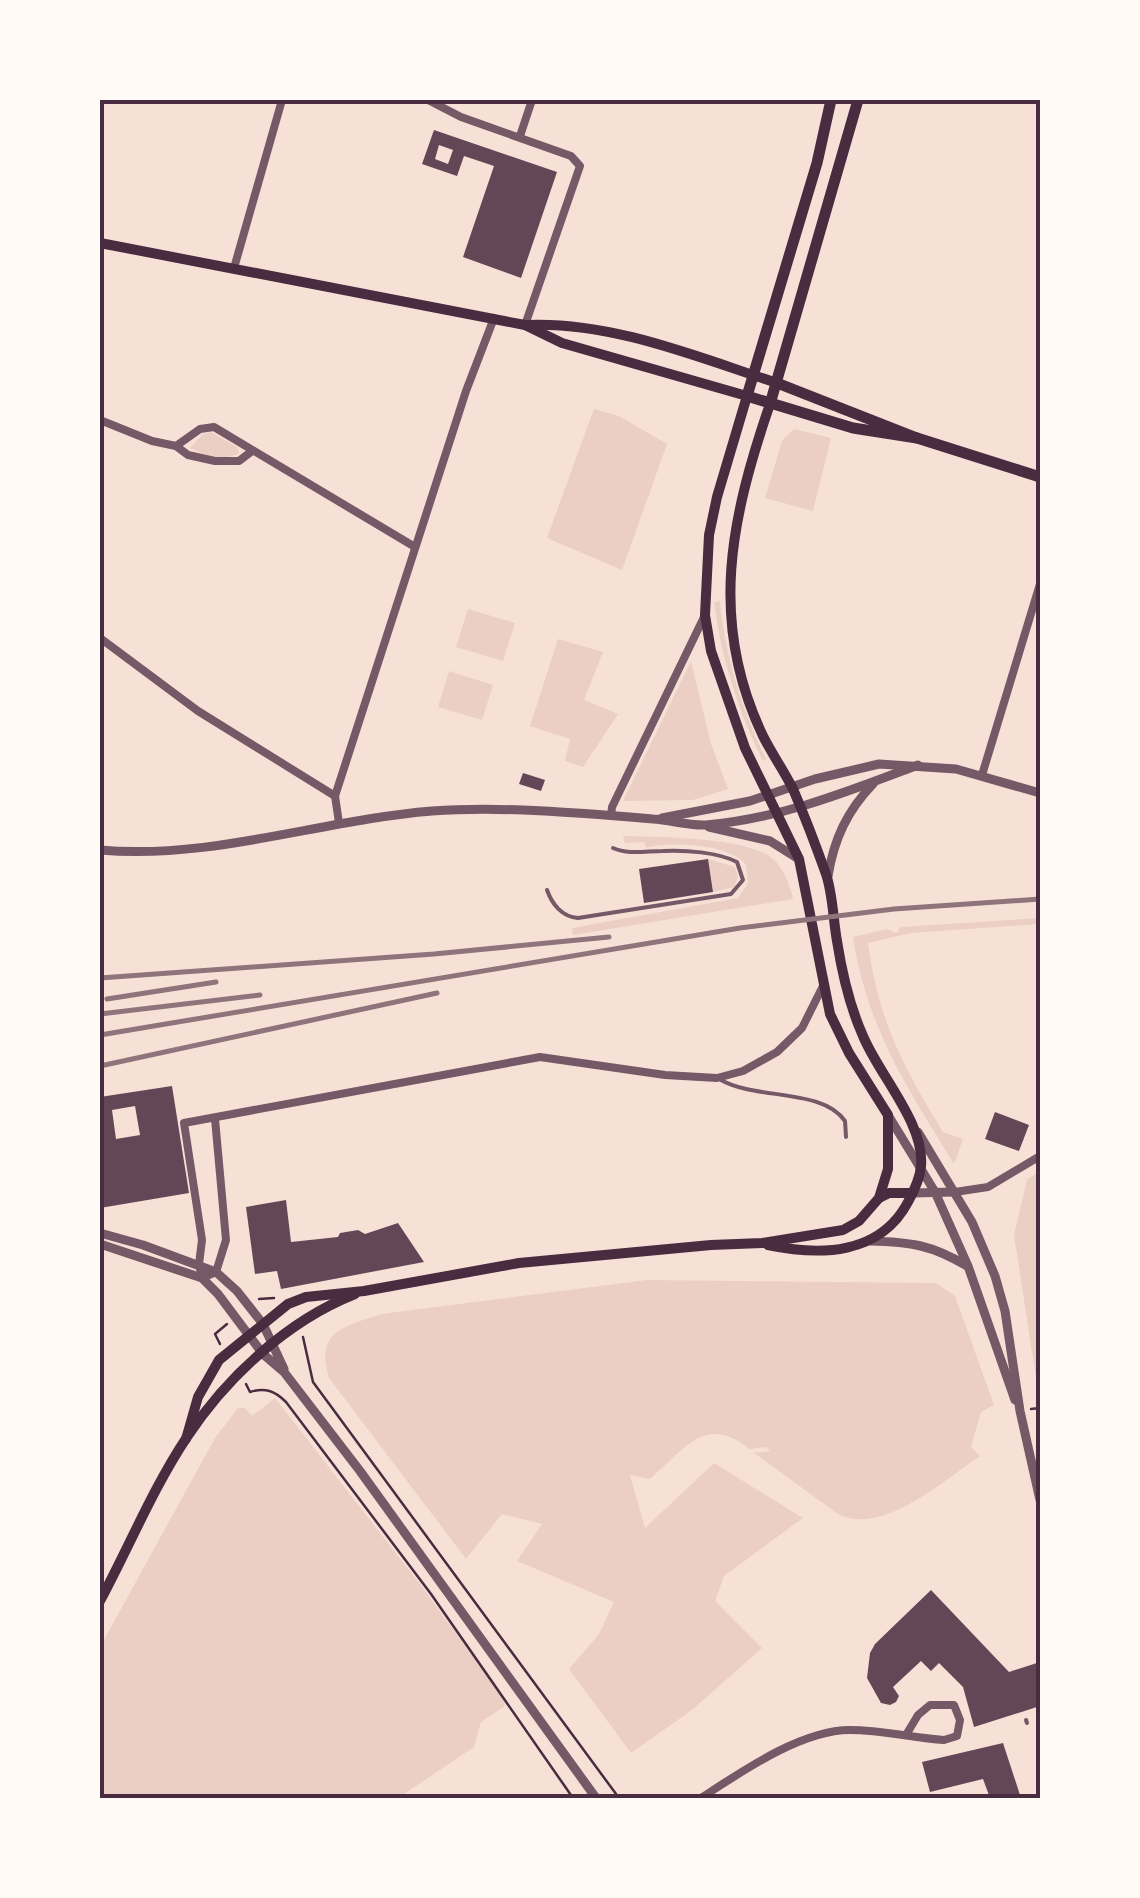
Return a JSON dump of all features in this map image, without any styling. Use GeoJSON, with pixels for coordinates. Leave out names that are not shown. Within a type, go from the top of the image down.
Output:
{"type":"FeatureCollection","features":[{"type":"Feature","properties":{"kind":"main road"},"geometry":{"type":"LineString","coordinates":[[831,100],[817,163],[716,497],[708,552],[706,615],[711,651],[726,700],[799,859],[822,988],[839,1036],[888,1114],[888,1169],[879,1198]]}},
{"type":"Feature","properties":{"kind":"main road"},"geometry":{"type":"LineString","coordinates":[[762,1244],[801,1252],[847,1249],[870,1241],[898,1218],[921,1166],[913,1124],[862,1035],[847,989],[828,878],[792,787],[762,734],[743,680],[730,598],[736,521],[858,100]]}},
{"type":"Feature","properties":{"kind":"main road"},"geometry":{"type":"LineString","coordinates":[[100,242],[526,325],[563,324],[632,338],[777,382],[917,438],[1040,477]]}},
{"type":"Feature","properties":{"kind":"main road"},"geometry":{"type":"LineString","coordinates":[[526,325],[562,344],[853,428],[917,438]]}},
{"type":"Feature","properties":{"kind":"main road"},"geometry":{"type":"LineString","coordinates":[[186,1439],[198,1397],[226,1353],[288,1304],[306,1297],[520,1264],[711,1245],[762,1244],[843,1230],[859,1221],[879,1198],[889,1193],[912,1193]]}},
{"type":"Feature","properties":{"kind":"main road"},"geometry":{"type":"LineString","coordinates":[[100,1601],[186,1439],[231,1381],[320,1308],[364,1290]]}},
{"type":"Feature","properties":{"kind":"street"},"geometry":{"type":"LineString","coordinates":[[234,268],[282,100]]}},
{"type":"Feature","properties":{"kind":"street"},"geometry":{"type":"LineString","coordinates":[[428,100],[461,118],[571,156],[580,166],[526,325]]}},
{"type":"Feature","properties":{"kind":"street"},"geometry":{"type":"LineString","coordinates":[[520,136],[532,100]]}},
{"type":"Feature","properties":{"kind":"street"},"geometry":{"type":"LineString","coordinates":[[339,823],[335,796],[466,391],[494,318]]}},
{"type":"Feature","properties":{"kind":"street"},"geometry":{"type":"LineString","coordinates":[[100,420],[152,441],[176,446],[188,454],[232,462],[252,451]]}},
{"type":"Feature","properties":{"kind":"street"},"geometry":{"type":"LineString","coordinates":[[176,446],[210,426],[415,547]]}},
{"type":"Feature","properties":{"kind":"street"},"geometry":{"type":"LineString","coordinates":[[982,776],[1040,584]]}},
{"type":"Feature","properties":{"kind":"street"},"geometry":{"type":"LineString","coordinates":[[611,816],[612,806],[706,615]]}},
{"type":"Feature","properties":{"kind":"street"},"geometry":{"type":"LineString","coordinates":[[100,638],[198,710],[335,796]]}},
{"type":"Feature","properties":{"kind":"street"},"geometry":{"type":"LineString","coordinates":[[660,819],[770,795],[863,766],[918,766],[982,776],[1040,793]]}},
{"type":"Feature","properties":{"kind":"street"},"geometry":{"type":"LineString","coordinates":[[702,825],[800,807],[918,766]]}},
{"type":"Feature","properties":{"kind":"street"},"geometry":{"type":"LineString","coordinates":[[828,878],[832,848],[844,820],[876,781]]}},
{"type":"Feature","properties":{"kind":"street"},"geometry":{"type":"LineString","coordinates":[[100,850],[181,851],[339,823],[482,809],[702,825],[770,840],[799,859]]}},
{"type":"Feature","properties":{"kind":"street"},"geometry":{"type":"LineString","coordinates":[[596,1798],[284,1372],[262,1354],[202,1278],[199,1264],[203,1246],[181,1124],[540,1057],[680,1077],[717,1078],[777,1052],[802,1028],[822,988]]}},
{"type":"Feature","properties":{"kind":"street"},"geometry":{"type":"LineString","coordinates":[[888,1114],[935,1192],[968,1266],[1020,1412]]}},
{"type":"Feature","properties":{"kind":"street"},"geometry":{"type":"LineString","coordinates":[[100,1244],[202,1278],[216,1272],[226,1240],[215,1119]]}},
{"type":"Feature","properties":{"kind":"street"},"geometry":{"type":"LineString","coordinates":[[913,1124],[956,1192],[989,1262],[1005,1311],[1020,1412],[1040,1500]]}},
{"type":"Feature","properties":{"kind":"street"},"geometry":{"type":"LineString","coordinates":[[912,1193],[988,1188],[1040,1156]]}},
{"type":"Feature","properties":{"kind":"street"},"geometry":{"type":"LineString","coordinates":[[100,1234],[216,1272],[263,1324],[284,1372]]}},
{"type":"Feature","properties":{"kind":"street"},"geometry":{"type":"LineString","coordinates":[[870,1241],[914,1242],[944,1252],[968,1266]]}},
{"type":"Feature","properties":{"kind":"street"},"geometry":{"type":"LineString","coordinates":[[701,1798],[747,1768],[807,1740],[852,1730],[944,1740],[956,1736],[960,1720],[954,1705],[930,1705],[918,1715],[906,1735]]}},
{"type":"Feature","properties":{"kind":"lane"},"geometry":{"type":"LineString","coordinates":[[546,890],[566,916],[578,918],[731,894],[744,880],[737,862],[720,856],[672,850],[622,852],[613,848]]}},
{"type":"Feature","properties":{"kind":"lane"},"geometry":{"type":"LineString","coordinates":[[717,1078],[735,1088],[826,1104],[839,1112],[845,1122],[846,1137]]}},
{"type":"Feature","properties":{"kind":"path"},"geometry":{"type":"LineString","coordinates":[[249,1306],[262,1296],[274,1297]]}},
{"type":"Feature","properties":{"kind":"path"},"geometry":{"type":"LineString","coordinates":[[214,1334],[236,1318]]}},
{"type":"Feature","properties":{"kind":"path"},"geometry":{"type":"LineString","coordinates":[[304,1338],[313,1382],[619,1798]]}},
{"type":"Feature","properties":{"kind":"path"},"geometry":{"type":"LineString","coordinates":[[250,1392],[264,1389],[286,1402],[509,1702],[574,1798]]}},
{"type":"Feature","properties":{"kind":"shaded area"},"geometry":{"type":"Polygon","coordinates":[[[594,409],[619,416],[667,444],[622,570],[547,538],[594,409]]]}},
{"type":"Feature","properties":{"kind":"shaded area"},"geometry":{"type":"Polygon","coordinates":[[[794,429],[831,438],[813,511],[765,498],[782,441],[794,429]]]}},
{"type":"Feature","properties":{"kind":"shaded area"},"geometry":{"type":"Polygon","coordinates":[[[211,432],[237,447],[239,453],[221,457],[190,448],[203,434],[211,432]]]}},
{"type":"Feature","properties":{"kind":"shaded area"},"geometry":{"type":"Polygon","coordinates":[[[720,601],[730,662],[766,759],[763,761],[726,664],[714,602],[720,601]]]}},
{"type":"Feature","properties":{"kind":"shaded area"},"geometry":{"type":"Polygon","coordinates":[[[468,609],[515,623],[503,661],[456,647],[468,609]]]}},
{"type":"Feature","properties":{"kind":"shaded area"},"geometry":{"type":"Polygon","coordinates":[[[558,639],[603,652],[584,700],[618,714],[583,767],[565,761],[570,739],[530,726],[558,639]]]}},
{"type":"Feature","properties":{"kind":"shaded area"},"geometry":{"type":"Polygon","coordinates":[[[691,661],[711,744],[728,789],[693,800],[623,801],[691,661]]]}},
{"type":"Feature","properties":{"kind":"shaded area"},"geometry":{"type":"Polygon","coordinates":[[[449,671],[493,685],[482,720],[438,707],[449,671]]]}},
{"type":"Feature","properties":{"kind":"shaded area"},"geometry":{"type":"Polygon","coordinates":[[[623,836],[701,840],[760,851],[780,866],[793,899],[573,935],[572,928],[738,898],[748,883],[746,865],[727,852],[684,845],[646,848],[644,842],[625,843],[623,836]]]}},
{"type":"Feature","properties":{"kind":"shaded area"},"geometry":{"type":"Polygon","coordinates":[[[708,859],[735,867],[738,877],[734,887],[713,892],[708,859]]]}},
{"type":"Feature","properties":{"kind":"shaded area"},"geometry":{"type":"Polygon","coordinates":[[[1040,918],[1040,924],[911,933],[868,943],[879,996],[904,1063],[943,1132],[963,1139],[954,1164],[891,1056],[868,1000],[853,937],[887,929],[896,933],[901,927],[1040,918]]]}},
{"type":"Feature","properties":{"kind":"shaded area"},"geometry":{"type":"Polygon","coordinates":[[[1040,1172],[1038,1391],[1014,1235],[1027,1179],[1040,1172]]]}},
{"type":"Feature","properties":{"kind":"shaded area"},"geometry":{"type":"Polygon","coordinates":[[[647,1280],[936,1283],[955,1296],[994,1405],[981,1412],[971,1447],[980,1456],[912,1503],[874,1518],[855,1519],[838,1514],[754,1453],[770,1451],[766,1447],[749,1449],[720,1434],[707,1435],[685,1447],[650,1479],[630,1475],[645,1528],[714,1463],[803,1518],[724,1576],[715,1601],[762,1648],[692,1710],[631,1753],[569,1669],[599,1634],[614,1602],[517,1561],[542,1524],[502,1514],[466,1559],[329,1378],[326,1350],[336,1333],[381,1314],[647,1280]]]}},
{"type":"Feature","properties":{"kind":"shaded area"},"geometry":{"type":"Polygon","coordinates":[[[275,1398],[423,1588],[505,1706],[481,1722],[474,1747],[398,1798],[100,1798],[100,1647],[215,1438],[238,1408],[245,1408],[252,1416],[275,1398]]]}},
{"type":"Feature","properties":{"kind":"building"},"geometry":{"type":"Polygon","coordinates":[[[434,130],[557,172],[521,278],[463,257],[494,166],[464,156],[457,176],[422,164],[434,130]],[[439,145],[435,159],[448,164],[453,150],[439,145]]]}},
{"type":"Feature","properties":{"kind":"building"},"geometry":{"type":"Polygon","coordinates":[[[523,773],[545,780],[541,791],[519,784],[523,773]]]}},
{"type":"Feature","properties":{"kind":"building"},"geometry":{"type":"Polygon","coordinates":[[[708,859],[713,892],[644,903],[639,869],[708,859]]]}},
{"type":"Feature","properties":{"kind":"building"},"geometry":{"type":"Polygon","coordinates":[[[172,1086],[189,1193],[100,1208],[100,1097],[172,1086]],[[135,1106],[112,1110],[116,1139],[140,1135],[135,1106]]]}},
{"type":"Feature","properties":{"kind":"building"},"geometry":{"type":"Polygon","coordinates":[[[995,1112],[1029,1125],[1019,1151],[985,1139],[995,1112]]]}},
{"type":"Feature","properties":{"kind":"building"},"geometry":{"type":"Polygon","coordinates":[[[286,1200],[291,1242],[338,1237],[340,1233],[358,1230],[365,1234],[398,1223],[424,1262],[281,1289],[277,1271],[255,1274],[246,1207],[286,1200]]]}},
{"type":"Feature","properties":{"kind":"building"},"geometry":{"type":"Polygon","coordinates":[[[931,1590],[1009,1672],[1040,1662],[1040,1706],[974,1727],[963,1687],[939,1663],[931,1671],[921,1661],[893,1687],[899,1696],[896,1702],[881,1703],[867,1678],[870,1653],[931,1590]]]}},
{"type":"Feature","properties":{"kind":"building"},"geometry":{"type":"Polygon","coordinates":[[[1003,1743],[1021,1798],[990,1798],[983,1779],[930,1792],[922,1762],[1003,1743]]]}},
{"type":"Feature","properties":{"kind":"railway"},"geometry":{"type":"LineString","coordinates":[[100,1035],[740,928],[894,909],[1040,899]]}},
{"type":"Feature","properties":{"kind":"railway"},"geometry":{"type":"LineString","coordinates":[[100,978],[609,937]]}},
{"type":"Feature","properties":{"kind":"railway"},"geometry":{"type":"LineString","coordinates":[[107,999],[216,982]]}},
{"type":"Feature","properties":{"kind":"railway"},"geometry":{"type":"LineString","coordinates":[[100,1066],[437,993]]}},
{"type":"Feature","properties":{"kind":"railway"},"geometry":{"type":"LineString","coordinates":[[100,1014],[260,995]]}}]}
